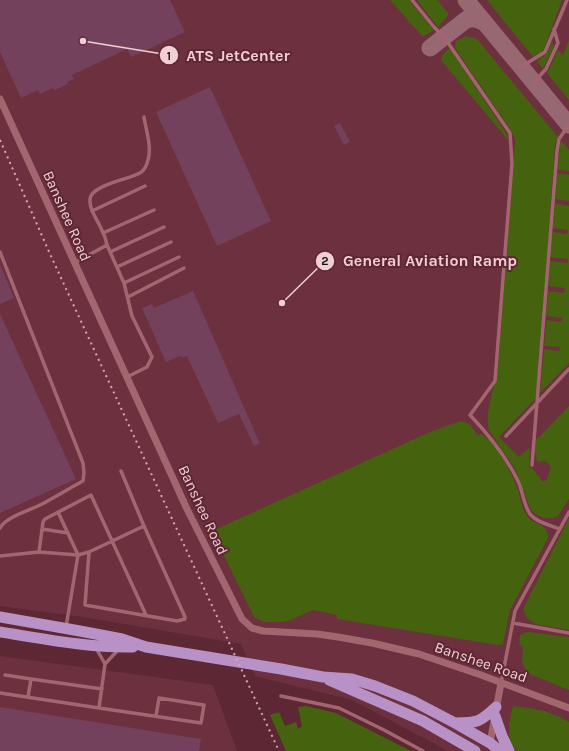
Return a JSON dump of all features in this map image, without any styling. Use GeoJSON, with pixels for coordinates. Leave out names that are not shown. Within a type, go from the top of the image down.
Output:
{"type":"FeatureCollection","features":[{"type":"Feature","properties":{"kind":"highway"},"geometry":{"type":"LineString","coordinates":[[0,617],[66,628],[122,640],[146,647],[323,677],[352,679],[375,686],[413,701],[490,743],[500,751]]}},
{"type":"Feature","properties":{"kind":"highway"},"geometry":{"type":"LineString","coordinates":[[0,632],[122,647],[146,647]]}},
{"type":"Feature","properties":{"kind":"highway"},"geometry":{"type":"LineString","coordinates":[[0,639],[12,634]]}},
{"type":"Feature","properties":{"kind":"highway"},"geometry":{"type":"LineString","coordinates":[[323,677],[410,715],[475,751]]}},
{"type":"Feature","properties":{"kind":"highway"},"geometry":{"type":"LineString","coordinates":[[455,723],[476,722],[496,711],[502,736],[509,751]]}},
{"type":"Feature","properties":{"kind":"highway"},"geometry":{"type":"LineString","coordinates":[[457,740],[466,751]]}},
{"type":"Feature","properties":{"kind":"street","name":"Banshee Road"},"geometry":{"type":"LineString","coordinates":[[0,99],[74,263],[216,568],[238,613],[246,624],[257,630],[263,631],[317,634],[395,648],[437,659],[569,708]]}},
{"type":"Feature","properties":{"kind":"street"},"geometry":{"type":"LineString","coordinates":[[490,743],[501,683]]}},
{"type":"Feature","properties":{"kind":"lane"},"geometry":{"type":"LineString","coordinates":[[412,0],[444,37],[510,133],[512,163],[495,381],[470,415],[490,435],[518,479],[530,514],[536,519],[559,529]]}},
{"type":"Feature","properties":{"kind":"lane"},"geometry":{"type":"LineString","coordinates":[[522,67],[545,52],[567,0]]}},
{"type":"Feature","properties":{"kind":"lane"},"geometry":{"type":"LineString","coordinates":[[534,82],[546,69],[558,43],[554,29]]}},
{"type":"Feature","properties":{"kind":"lane"},"geometry":{"type":"LineString","coordinates":[[127,377],[147,367],[152,357],[132,316],[124,283],[107,245],[104,233],[90,206],[90,198],[93,192],[140,173],[146,166],[149,158],[149,150],[144,117]]}},
{"type":"Feature","properties":{"kind":"lane"},"geometry":{"type":"LineString","coordinates":[[532,465],[557,152],[559,139],[569,125]]}},
{"type":"Feature","properties":{"kind":"lane"},"geometry":{"type":"LineString","coordinates":[[92,211],[145,186]]}},
{"type":"Feature","properties":{"kind":"lane"},"geometry":{"type":"LineString","coordinates":[[104,233],[154,210]]}},
{"type":"Feature","properties":{"kind":"lane"},"geometry":{"type":"LineString","coordinates":[[110,252],[164,226]]}},
{"type":"Feature","properties":{"kind":"lane"},"geometry":{"type":"LineString","coordinates":[[117,267],[171,242]]}},
{"type":"Feature","properties":{"kind":"lane"},"geometry":{"type":"LineString","coordinates":[[74,263],[107,245]]}},
{"type":"Feature","properties":{"kind":"lane"},"geometry":{"type":"LineString","coordinates":[[0,252],[83,463],[84,473],[83,481],[44,504],[13,517],[1,526]]}},
{"type":"Feature","properties":{"kind":"lane"},"geometry":{"type":"LineString","coordinates":[[124,283],[178,257]]}},
{"type":"Feature","properties":{"kind":"lane"},"geometry":{"type":"LineString","coordinates":[[128,297],[184,268]]}},
{"type":"Feature","properties":{"kind":"lane"},"geometry":{"type":"LineString","coordinates":[[506,436],[569,369]]}},
{"type":"Feature","properties":{"kind":"lane"},"geometry":{"type":"LineString","coordinates":[[89,552],[85,605],[177,621],[186,619],[120,471]]}},
{"type":"Feature","properties":{"kind":"lane"},"geometry":{"type":"LineString","coordinates":[[39,552],[43,522],[45,519],[91,495],[146,615]]}},
{"type":"Feature","properties":{"kind":"lane"},"geometry":{"type":"LineString","coordinates":[[58,512],[78,554],[66,628]]}},
{"type":"Feature","properties":{"kind":"lane"},"geometry":{"type":"LineString","coordinates":[[501,683],[515,611],[569,512]]}},
{"type":"Feature","properties":{"kind":"lane"},"geometry":{"type":"LineString","coordinates":[[0,556],[39,552],[78,554],[89,552],[144,526]]}},
{"type":"Feature","properties":{"kind":"lane"},"geometry":{"type":"LineString","coordinates":[[42,529],[68,533]]}},
{"type":"Feature","properties":{"kind":"lane"},"geometry":{"type":"LineString","coordinates":[[513,623],[569,633]]}},
{"type":"Feature","properties":{"kind":"lane"},"geometry":{"type":"LineString","coordinates":[[93,644],[105,664],[98,708]]}},
{"type":"Feature","properties":{"kind":"lane"},"geometry":{"type":"LineString","coordinates":[[105,664],[122,647]]}},
{"type":"Feature","properties":{"kind":"lane"},"geometry":{"type":"LineString","coordinates":[[5,675],[102,689]]}},
{"type":"Feature","properties":{"kind":"lane"},"geometry":{"type":"LineString","coordinates":[[28,697],[31,679]]}},
{"type":"Feature","properties":{"kind":"lane"},"geometry":{"type":"LineString","coordinates":[[0,693],[98,708],[156,716],[201,722],[204,705],[159,698],[156,716]]}},
{"type":"Feature","properties":{"kind":"lane"},"geometry":{"type":"LineString","coordinates":[[281,696],[339,708],[423,751]]}},
{"type":"Feature","properties":{"kind":"shaded area"},"geometry":{"type":"Polygon","coordinates":[[[0,0],[569,0],[569,751],[448,751],[352,700],[255,676],[241,644],[83,617],[0,606],[0,0]]]}},
{"type":"Feature","properties":{"kind":"shaded area"},"geometry":{"type":"Polygon","coordinates":[[[0,656],[213,685],[237,751],[0,751],[0,656]]]}},
{"type":"Feature","properties":{"kind":"green space"},"geometry":{"type":"Polygon","coordinates":[[[390,0],[409,0],[434,30],[423,37],[390,0]]]}},
{"type":"Feature","properties":{"kind":"green space"},"geometry":{"type":"Polygon","coordinates":[[[417,0],[437,0],[449,14],[438,27],[417,0]]]}},
{"type":"Feature","properties":{"kind":"green space"},"geometry":{"type":"Polygon","coordinates":[[[487,0],[562,0],[544,49],[540,54],[533,57],[487,0]]]}},
{"type":"Feature","properties":{"kind":"green space"},"geometry":{"type":"Polygon","coordinates":[[[466,36],[477,39],[558,137],[555,144],[537,397],[499,437],[519,457],[530,447],[529,467],[532,468],[543,482],[547,479],[551,468],[548,463],[544,461],[537,462],[535,453],[536,440],[569,406],[569,499],[557,517],[553,518],[543,518],[531,510],[515,469],[489,430],[489,408],[498,368],[515,140],[512,132],[455,48],[456,41],[466,36]]]}},
{"type":"Feature","properties":{"kind":"green space"},"geometry":{"type":"Polygon","coordinates":[[[569,40],[569,100],[547,73],[558,50],[563,55],[569,40]]]}},
{"type":"Feature","properties":{"kind":"green space"},"geometry":{"type":"Polygon","coordinates":[[[552,42],[554,46],[543,69],[537,61],[547,53],[552,42]]]}},
{"type":"Feature","properties":{"kind":"green space"},"geometry":{"type":"Polygon","coordinates":[[[450,48],[507,134],[508,140],[441,60],[445,52],[450,48]]]}},
{"type":"Feature","properties":{"kind":"green space"},"geometry":{"type":"Polygon","coordinates":[[[562,141],[569,150],[569,171],[557,170],[560,144],[562,141]]]}},
{"type":"Feature","properties":{"kind":"green space"},"geometry":{"type":"Polygon","coordinates":[[[557,173],[569,175],[569,201],[555,199],[557,173]]]}},
{"type":"Feature","properties":{"kind":"green space"},"geometry":{"type":"Polygon","coordinates":[[[555,203],[569,206],[569,363],[540,393],[544,349],[559,351],[560,347],[544,346],[546,320],[561,322],[562,318],[546,316],[548,291],[564,293],[565,288],[548,286],[550,261],[568,263],[568,259],[550,257],[552,232],[567,234],[568,230],[552,228],[555,203]]]}},
{"type":"Feature","properties":{"kind":"green space"},"geometry":{"type":"Polygon","coordinates":[[[461,421],[469,424],[478,435],[481,434],[498,450],[516,484],[527,516],[545,528],[549,536],[510,610],[503,644],[498,645],[337,619],[337,615],[313,610],[288,621],[264,622],[254,617],[212,531],[432,431],[461,421]]]}},
{"type":"Feature","properties":{"kind":"green space"},"geometry":{"type":"Polygon","coordinates":[[[569,518],[569,630],[535,624],[527,618],[523,609],[569,518]]]}},
{"type":"Feature","properties":{"kind":"green space"},"geometry":{"type":"Polygon","coordinates":[[[528,632],[569,637],[569,690],[527,673],[522,661],[523,646],[519,645],[520,635],[528,632]]]}},
{"type":"Feature","properties":{"kind":"green space"},"geometry":{"type":"Polygon","coordinates":[[[306,706],[336,713],[411,751],[286,751],[270,715],[279,712],[285,726],[296,722],[298,729],[302,726],[298,707],[306,706]]]}},
{"type":"Feature","properties":{"kind":"green space"},"geometry":{"type":"Polygon","coordinates":[[[513,706],[535,709],[556,715],[569,722],[569,751],[517,751],[510,741],[509,736],[513,706]]]}},
{"type":"Feature","properties":{"kind":"building"},"geometry":{"type":"Polygon","coordinates":[[[0,0],[170,0],[185,32],[131,57],[127,49],[72,75],[74,79],[67,82],[68,84],[55,90],[53,88],[40,94],[38,90],[21,98],[0,52],[0,0]]]}},
{"type":"Feature","properties":{"kind":"building"},"geometry":{"type":"Polygon","coordinates":[[[210,87],[271,221],[217,246],[156,112],[210,87]]]}},
{"type":"Feature","properties":{"kind":"building"},"geometry":{"type":"Polygon","coordinates":[[[340,123],[350,142],[344,145],[334,126],[340,123]]]}},
{"type":"Feature","properties":{"kind":"building"},"geometry":{"type":"Polygon","coordinates":[[[0,264],[14,298],[0,304],[0,264]]]}},
{"type":"Feature","properties":{"kind":"building"},"geometry":{"type":"Polygon","coordinates":[[[193,291],[260,444],[254,446],[239,414],[218,423],[187,356],[182,358],[180,356],[166,362],[142,308],[152,304],[154,308],[193,291]]]}},
{"type":"Feature","properties":{"kind":"building"},"geometry":{"type":"Polygon","coordinates":[[[0,314],[76,479],[0,513],[0,314]]]}},
{"type":"Feature","properties":{"kind":"building"},"geometry":{"type":"Polygon","coordinates":[[[0,707],[201,739],[199,751],[0,751],[0,707]]]}},
{"type":"Feature","properties":{"kind":"taxiway"},"geometry":{"type":"LineString","coordinates":[[466,0],[569,125]]}},
{"type":"Feature","properties":{"kind":"taxiway"},"geometry":{"type":"LineString","coordinates":[[430,48],[467,19],[476,19],[485,23]]}},
{"type":"Feature","properties":{"kind":"railway"},"geometry":{"type":"LineString","coordinates":[[0,140],[50,254],[279,751]]}},
{"type":"Feature","properties":{"kind":"place","name":"ATS JetCenter"},"geometry":{"type":"Point","coordinates":[83,41]}},
{"type":"Feature","properties":{"kind":"place","name":"General Aviation Ramp"},"geometry":{"type":"Point","coordinates":[282,303]}}]}
